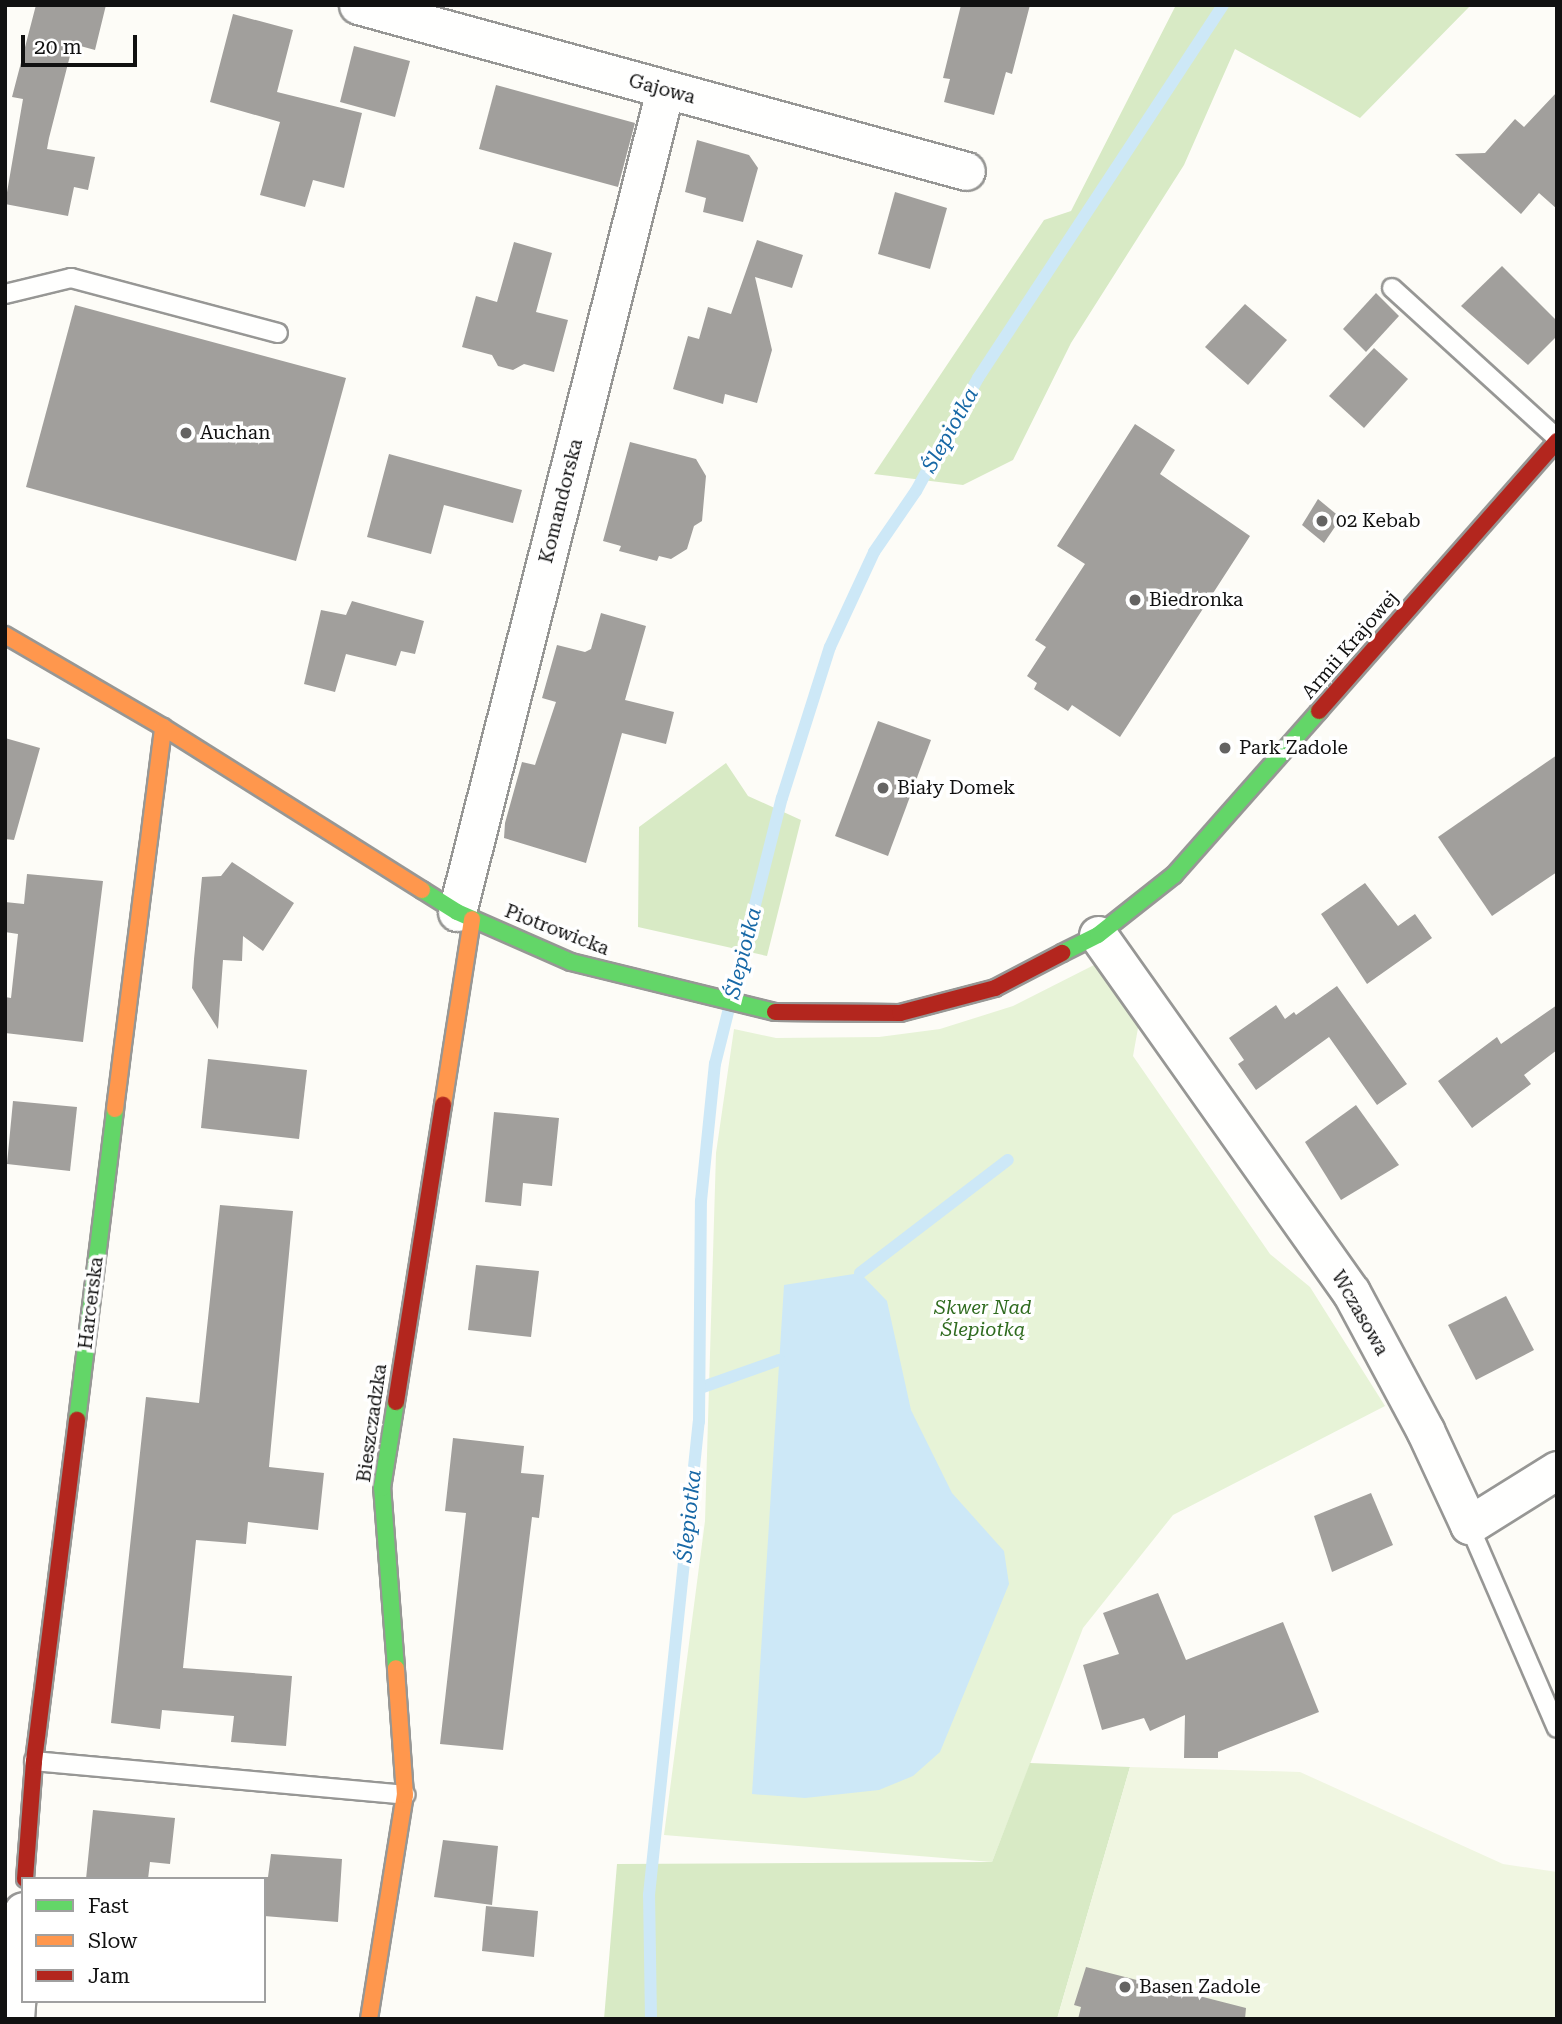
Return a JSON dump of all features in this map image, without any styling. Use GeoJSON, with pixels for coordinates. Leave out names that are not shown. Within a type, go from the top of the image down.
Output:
{"type":"FeatureCollection","features":[{"type":"Feature","properties":{"kind":"street","name":"Gajowa"},"geometry":{"type":"LineString","coordinates":[[358,5],[966,171]]}},
{"type":"Feature","properties":{"kind":"street","name":"Komandorska"},"geometry":{"type":"LineString","coordinates":[[464,916],[665,90]]}},
{"type":"Feature","properties":{"kind":"street","name":"Armii Krajowej"},"geometry":{"type":"LineString","coordinates":[[1174,875],[1557,440]]}},
{"type":"Feature","properties":{"kind":"street","name":"Piotrowicka"},"geometry":{"type":"LineString","coordinates":[[5,635],[163,727],[464,916],[571,962],[650,985],[782,1014],[862,1015],[948,1004],[995,988],[1098,935],[1174,875]]}},
{"type":"Feature","properties":{"kind":"street","name":"Harcerska"},"geometry":{"type":"LineString","coordinates":[[25,1877],[34,1761],[163,727]]}},
{"type":"Feature","properties":{"kind":"street","name":"Bieszczadzka"},"geometry":{"type":"LineString","coordinates":[[369,2019],[405,1795],[382,1488],[464,916]]}},
{"type":"Feature","properties":{"kind":"street","name":"Wczasowa"},"geometry":{"type":"LineString","coordinates":[[1098,935],[1351,1293],[1424,1430],[1469,1525]]}},
{"type":"Feature","properties":{"kind":"street"},"geometry":{"type":"LineString","coordinates":[[1469,1525],[1557,1470]]}},
{"type":"Feature","properties":{"kind":"street"},"geometry":{"type":"LineString","coordinates":[[15,2019],[21,1938]]}},
{"type":"Feature","properties":{"kind":"lane"},"geometry":{"type":"LineString","coordinates":[[5,295],[71,278],[278,333]]}},
{"type":"Feature","properties":{"kind":"lane"},"geometry":{"type":"LineString","coordinates":[[1392,288],[1557,440]]}},
{"type":"Feature","properties":{"kind":"lane","name":"Wczasowa"},"geometry":{"type":"LineString","coordinates":[[1469,1525],[1557,1728]]}},
{"type":"Feature","properties":{"kind":"lane"},"geometry":{"type":"LineString","coordinates":[[34,1761],[405,1795]]}},
{"type":"Feature","properties":{"kind":"green space"},"geometry":{"type":"Polygon","coordinates":[[[1176,5],[1471,5],[1360,118],[1235,49],[1184,165],[1071,343],[1013,460],[963,485],[874,474],[1044,220],[1071,211],[1176,5]]]}},
{"type":"Feature","properties":{"kind":"green space"},"geometry":{"type":"Polygon","coordinates":[[[726,763],[748,796],[801,820],[767,956],[638,927],[639,827],[726,763]]]}},
{"type":"Feature","properties":{"kind":"green space","name":"Skwer Nad Ślepiotką"},"geometry":{"type":"Polygon","coordinates":[[[1098,963],[1140,1017],[1133,1056],[1270,1254],[1310,1287],[1385,1406],[1173,1515],[1083,1628],[992,1862],[664,1835],[705,1521],[716,1153],[734,1029],[776,1038],[879,1037],[940,1029],[1013,1006],[1098,963]]]}},
{"type":"Feature","properties":{"kind":"green space"},"geometry":{"type":"Polygon","coordinates":[[[1030,1763],[1130,1767],[1057,2019],[604,2019],[617,1864],[992,1862],[1030,1763]]]}},
{"type":"Feature","properties":{"kind":"green space"},"geometry":{"type":"Polygon","coordinates":[[[1130,1767],[1300,1772],[1503,1864],[1557,1872],[1557,2019],[1057,2019],[1130,1767]]]}},
{"type":"Feature","properties":{"kind":"water"},"geometry":{"type":"Polygon","coordinates":[[[860,1273],[887,1301],[911,1410],[952,1493],[1004,1551],[1009,1584],[940,1752],[913,1776],[879,1790],[805,1798],[752,1794],[784,1285],[860,1273]]]}},
{"type":"Feature","properties":{"kind":"building"},"geometry":{"type":"Polygon","coordinates":[[[36,5],[106,5],[95,50],[73,44],[47,149],[95,157],[88,190],[74,187],[68,216],[5,204],[23,99],[12,97],[36,5]]]}},
{"type":"Feature","properties":{"kind":"building"},"geometry":{"type":"Polygon","coordinates":[[[961,5],[1030,5],[1012,74],[1006,72],[994,115],[944,102],[950,79],[943,78],[961,5]]]}},
{"type":"Feature","properties":{"kind":"building"},"geometry":{"type":"Polygon","coordinates":[[[233,14],[293,30],[277,92],[362,113],[344,188],[313,180],[305,207],[260,195],[280,122],[210,102],[233,14]]]}},
{"type":"Feature","properties":{"kind":"building"},"geometry":{"type":"Polygon","coordinates":[[[354,46],[410,61],[395,117],[340,102],[354,46]]]}},
{"type":"Feature","properties":{"kind":"building"},"geometry":{"type":"Polygon","coordinates":[[[496,85],[635,123],[618,187],[479,149],[496,85]]]}},
{"type":"Feature","properties":{"kind":"building"},"geometry":{"type":"Polygon","coordinates":[[[1557,92],[1557,209],[1539,193],[1521,214],[1455,154],[1485,153],[1515,119],[1524,127],[1557,92]]]}},
{"type":"Feature","properties":{"kind":"building"},"geometry":{"type":"Polygon","coordinates":[[[697,140],[749,155],[758,168],[743,222],[703,212],[706,198],[685,192],[697,140]]]}},
{"type":"Feature","properties":{"kind":"building"},"geometry":{"type":"Polygon","coordinates":[[[895,192],[947,208],[930,269],[878,254],[895,192]]]}},
{"type":"Feature","properties":{"kind":"building"},"geometry":{"type":"Polygon","coordinates":[[[757,240],[803,255],[792,288],[755,277],[772,350],[757,403],[725,394],[723,404],[673,389],[688,336],[699,339],[708,307],[731,314],[757,240]]]}},
{"type":"Feature","properties":{"kind":"building"},"geometry":{"type":"Polygon","coordinates":[[[514,242],[552,253],[536,312],[568,320],[554,372],[524,364],[513,370],[498,366],[492,355],[462,347],[476,296],[497,302],[514,242]]]}},
{"type":"Feature","properties":{"kind":"building"},"geometry":{"type":"Polygon","coordinates":[[[1502,266],[1557,321],[1557,336],[1528,365],[1461,306],[1502,266]]]}},
{"type":"Feature","properties":{"kind":"building"},"geometry":{"type":"Polygon","coordinates":[[[1376,293],[1399,316],[1366,352],[1343,329],[1376,293]]]}},
{"type":"Feature","properties":{"kind":"building"},"geometry":{"type":"Polygon","coordinates":[[[1245,304],[1287,340],[1248,385],[1205,347],[1245,304]]]}},
{"type":"Feature","properties":{"kind":"building","name":"Auchan"},"geometry":{"type":"Polygon","coordinates":[[[75,305],[346,378],[296,561],[26,487],[75,305]]]}},
{"type":"Feature","properties":{"kind":"building"},"geometry":{"type":"Polygon","coordinates":[[[1374,348],[1408,379],[1364,428],[1329,396],[1374,348]]]}},
{"type":"Feature","properties":{"kind":"building","name":"Biedronka"},"geometry":{"type":"Polygon","coordinates":[[[1135,424],[1175,450],[1160,474],[1250,536],[1120,737],[1072,705],[1068,711],[1034,689],[1037,683],[1027,676],[1046,647],[1035,640],[1085,564],[1057,546],[1135,424]]]}},
{"type":"Feature","properties":{"kind":"building"},"geometry":{"type":"Polygon","coordinates":[[[630,442],[696,459],[706,476],[702,521],[694,526],[687,549],[671,559],[659,556],[657,561],[619,551],[621,546],[603,541],[630,442]]]}},
{"type":"Feature","properties":{"kind":"building"},"geometry":{"type":"Polygon","coordinates":[[[389,454],[522,490],[513,523],[444,505],[431,554],[367,537],[389,454]]]}},
{"type":"Feature","properties":{"kind":"building","name":"02 Kebab"},"geometry":{"type":"Polygon","coordinates":[[[1318,499],[1341,518],[1324,543],[1302,525],[1318,499]]]}},
{"type":"Feature","properties":{"kind":"building"},"geometry":{"type":"Polygon","coordinates":[[[352,601],[424,621],[415,654],[401,651],[396,666],[346,654],[335,692],[304,684],[321,610],[346,615],[352,601]]]}},
{"type":"Feature","properties":{"kind":"building"},"geometry":{"type":"Polygon","coordinates":[[[601,613],[646,626],[625,700],[674,712],[666,744],[622,733],[586,863],[504,838],[505,823],[522,762],[535,765],[556,702],[542,698],[557,645],[585,652],[591,649],[601,613]]]}},
{"type":"Feature","properties":{"kind":"building","name":"Biały Domek"},"geometry":{"type":"Polygon","coordinates":[[[878,721],[931,740],[888,856],[835,836],[878,721]]]}},
{"type":"Feature","properties":{"kind":"building"},"geometry":{"type":"Polygon","coordinates":[[[5,738],[40,748],[14,840],[5,839],[5,738]]]}},
{"type":"Feature","properties":{"kind":"building"},"geometry":{"type":"Polygon","coordinates":[[[1557,755],[1557,872],[1492,916],[1438,837],[1557,755]]]}},
{"type":"Feature","properties":{"kind":"building"},"geometry":{"type":"Polygon","coordinates":[[[232,862],[294,903],[263,951],[243,936],[242,961],[223,960],[218,1029],[192,988],[194,959],[202,877],[221,876],[232,862]]]}},
{"type":"Feature","properties":{"kind":"building"},"geometry":{"type":"Polygon","coordinates":[[[27,874],[103,881],[83,1042],[5,1033],[5,997],[11,998],[18,934],[5,932],[5,902],[24,904],[27,874]]]}},
{"type":"Feature","properties":{"kind":"building"},"geometry":{"type":"Polygon","coordinates":[[[1365,883],[1398,926],[1415,914],[1432,938],[1367,984],[1321,914],[1365,883]]]}},
{"type":"Feature","properties":{"kind":"building"},"geometry":{"type":"Polygon","coordinates":[[[1337,986],[1407,1084],[1377,1105],[1329,1037],[1256,1090],[1238,1064],[1244,1060],[1229,1038],[1276,1005],[1285,1019],[1294,1012],[1296,1015],[1337,986]]]}},
{"type":"Feature","properties":{"kind":"building"},"geometry":{"type":"Polygon","coordinates":[[[1557,1005],[1557,1050],[1524,1075],[1531,1084],[1472,1128],[1438,1081],[1497,1037],[1501,1044],[1557,1005]]]}},
{"type":"Feature","properties":{"kind":"building"},"geometry":{"type":"Polygon","coordinates":[[[208,1059],[307,1070],[299,1139],[201,1128],[208,1059]]]}},
{"type":"Feature","properties":{"kind":"building"},"geometry":{"type":"Polygon","coordinates":[[[13,1101],[77,1107],[70,1171],[7,1164],[13,1101]]]}},
{"type":"Feature","properties":{"kind":"building"},"geometry":{"type":"Polygon","coordinates":[[[1356,1105],[1399,1165],[1341,1200],[1305,1142],[1356,1105]]]}},
{"type":"Feature","properties":{"kind":"building"},"geometry":{"type":"Polygon","coordinates":[[[494,1112],[559,1118],[552,1186],[523,1183],[521,1206],[485,1202],[494,1112]]]}},
{"type":"Feature","properties":{"kind":"building"},"geometry":{"type":"Polygon","coordinates":[[[220,1205],[293,1211],[269,1467],[324,1473],[318,1530],[248,1522],[246,1544],[196,1540],[183,1668],[292,1676],[286,1746],[231,1742],[234,1716],[162,1710],[160,1729],[111,1723],[146,1397],[199,1403],[220,1205]]]}},
{"type":"Feature","properties":{"kind":"building"},"geometry":{"type":"Polygon","coordinates":[[[476,1265],[539,1271],[531,1337],[468,1330],[476,1265]]]}},
{"type":"Feature","properties":{"kind":"building"},"geometry":{"type":"Polygon","coordinates":[[[1506,1296],[1534,1350],[1476,1380],[1448,1325],[1506,1296]]]}},
{"type":"Feature","properties":{"kind":"building"},"geometry":{"type":"Polygon","coordinates":[[[453,1438],[524,1446],[521,1473],[544,1475],[539,1518],[532,1517],[503,1750],[440,1744],[466,1513],[445,1511],[453,1438]]]}},
{"type":"Feature","properties":{"kind":"building"},"geometry":{"type":"Polygon","coordinates":[[[1371,1493],[1393,1545],[1332,1572],[1314,1516],[1371,1493]]]}},
{"type":"Feature","properties":{"kind":"building"},"geometry":{"type":"Polygon","coordinates":[[[1158,1593],[1186,1660],[1283,1622],[1319,1712],[1218,1752],[1218,1758],[1184,1758],[1185,1715],[1150,1731],[1144,1718],[1102,1730],[1083,1665],[1119,1654],[1103,1613],[1158,1593]]]}},
{"type":"Feature","properties":{"kind":"building"},"geometry":{"type":"Polygon","coordinates":[[[93,1810],[175,1818],[170,1864],[150,1862],[148,1877],[86,1877],[93,1810]]]}},
{"type":"Feature","properties":{"kind":"building"},"geometry":{"type":"Polygon","coordinates":[[[443,1840],[498,1846],[492,1905],[434,1897],[443,1840]]]}},
{"type":"Feature","properties":{"kind":"building"},"geometry":{"type":"Polygon","coordinates":[[[271,1854],[342,1859],[338,1922],[266,1916],[271,1854]]]}},
{"type":"Feature","properties":{"kind":"building"},"geometry":{"type":"Polygon","coordinates":[[[486,1906],[538,1911],[534,1957],[482,1951],[486,1906]]]}},
{"type":"Feature","properties":{"kind":"building","name":"Basen Zadole"},"geometry":{"type":"Polygon","coordinates":[[[1086,1967],[1246,2008],[1245,2019],[1078,2019],[1081,2007],[1074,2005],[1086,1967]]]}},
{"type":"Feature","properties":{"kind":"waterway","name":"Ślepiotka"},"geometry":{"type":"LineString","coordinates":[[651,2019],[649,1895],[699,1422],[701,1201],[715,1064],[782,798],[830,647],[874,552],[916,491],[978,378],[1223,5]]}},
{"type":"Feature","properties":{"kind":"waterway"},"geometry":{"type":"LineString","coordinates":[[860,1273],[1008,1160]]}},
{"type":"Feature","properties":{"kind":"waterway"},"geometry":{"type":"LineString","coordinates":[[700,1388],[779,1360]]}},
{"type":"Feature","properties":{"kind":"traffic: fast"},"geometry":{"type":"LineString","coordinates":[[1062,953],[1098,935],[1174,875],[1319,711]]}},
{"type":"Feature","properties":{"kind":"traffic: fast"},"geometry":{"type":"LineString","coordinates":[[422,890],[457,912],[571,962],[775,1012]]}},
{"type":"Feature","properties":{"kind":"traffic: fast"},"geometry":{"type":"LineString","coordinates":[[77,1420],[115,1109]]}},
{"type":"Feature","properties":{"kind":"traffic: fast"},"geometry":{"type":"LineString","coordinates":[[396,1402],[382,1488],[396,1668]]}},
{"type":"Feature","properties":{"kind":"traffic: slow"},"geometry":{"type":"LineString","coordinates":[[5,635],[163,727],[422,890]]}},
{"type":"Feature","properties":{"kind":"traffic: slow"},"geometry":{"type":"LineString","coordinates":[[115,1109],[163,727]]}},
{"type":"Feature","properties":{"kind":"traffic: slow"},"geometry":{"type":"LineString","coordinates":[[443,1105],[472,919]]}},
{"type":"Feature","properties":{"kind":"traffic: slow"},"geometry":{"type":"LineString","coordinates":[[369,2019],[405,1795],[396,1668]]}},
{"type":"Feature","properties":{"kind":"traffic: jam"},"geometry":{"type":"LineString","coordinates":[[1319,711],[1557,441]]}},
{"type":"Feature","properties":{"kind":"traffic: jam"},"geometry":{"type":"LineString","coordinates":[[775,1012],[900,1013],[995,988],[1062,953]]}},
{"type":"Feature","properties":{"kind":"traffic: jam"},"geometry":{"type":"LineString","coordinates":[[396,1402],[443,1105]]}},
{"type":"Feature","properties":{"kind":"traffic: jam"},"geometry":{"type":"LineString","coordinates":[[25,1877],[34,1761],[77,1420]]}},
{"type":"Feature","properties":{"kind":"place","name":"Auchan"},"geometry":{"type":"Point","coordinates":[186,433]}},
{"type":"Feature","properties":{"kind":"place","name":"02 Kebab"},"geometry":{"type":"Point","coordinates":[1322,521]}},
{"type":"Feature","properties":{"kind":"place","name":"Biedronka"},"geometry":{"type":"Point","coordinates":[1135,600]}},
{"type":"Feature","properties":{"kind":"place","name":"Park Zadole"},"geometry":{"type":"Point","coordinates":[1225,748]}},
{"type":"Feature","properties":{"kind":"place","name":"Biały Domek"},"geometry":{"type":"Point","coordinates":[883,788]}},
{"type":"Feature","properties":{"kind":"place","name":"Basen Zadole"},"geometry":{"type":"Point","coordinates":[1125,1987]}}]}
